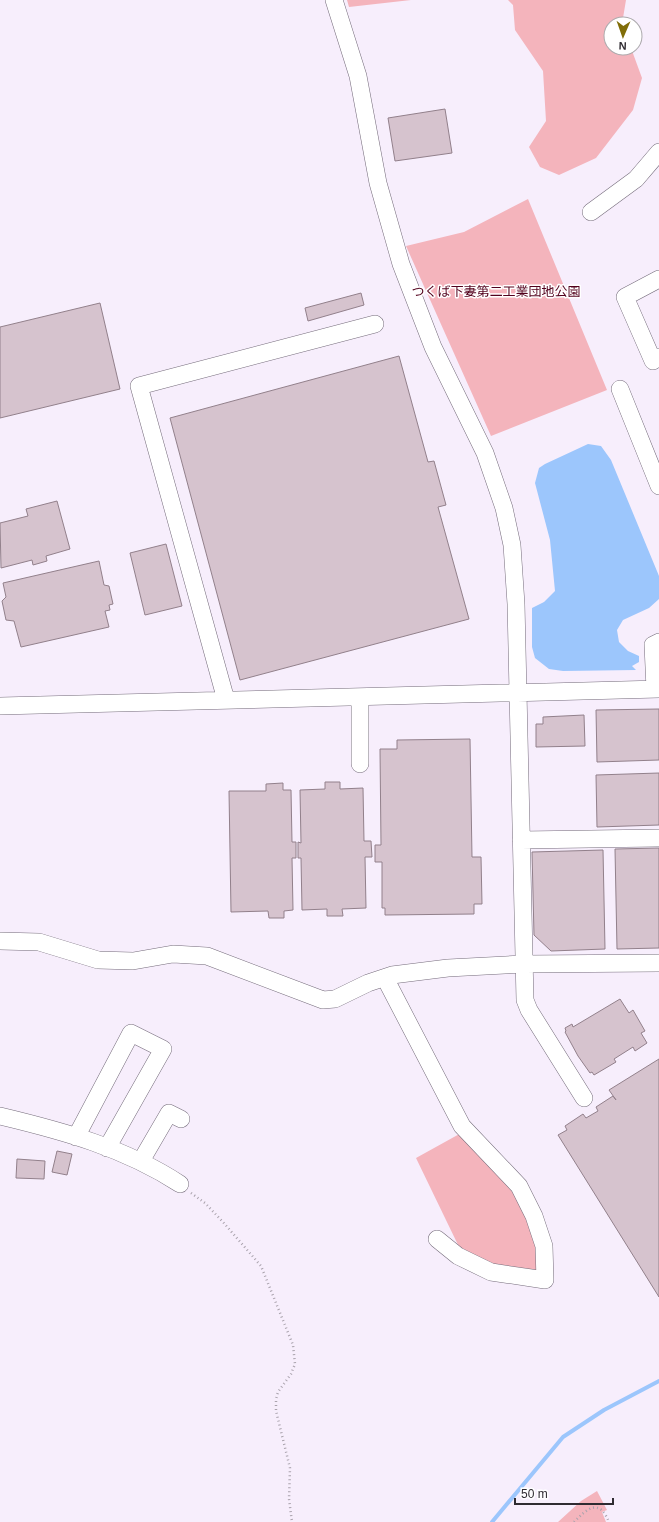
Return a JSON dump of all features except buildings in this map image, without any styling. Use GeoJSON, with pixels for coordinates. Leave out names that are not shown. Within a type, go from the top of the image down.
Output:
{"type":"FeatureCollection","features":[{"type":"Feature","properties":{"kind":"street"},"geometry":{"type":"LineString","coordinates":[[334,0],[358,76],[378,183],[401,264],[433,347],[485,453],[504,508],[512,545],[516,604],[525,995],[529,1010],[584,1098]]}},
{"type":"Feature","properties":{"kind":"street"},"geometry":{"type":"LineString","coordinates":[[591,212],[636,179],[659,152]]}},
{"type":"Feature","properties":{"kind":"street"},"geometry":{"type":"LineString","coordinates":[[657,365],[625,297],[659,279]]}},
{"type":"Feature","properties":{"kind":"street"},"geometry":{"type":"LineString","coordinates":[[226,700],[139,386],[375,324]]}},
{"type":"Feature","properties":{"kind":"street"},"geometry":{"type":"LineString","coordinates":[[620,389],[659,486]]}},
{"type":"Feature","properties":{"kind":"street"},"geometry":{"type":"LineString","coordinates":[[0,706],[657,689],[653,645],[659,642]]}},
{"type":"Feature","properties":{"kind":"street"},"geometry":{"type":"LineString","coordinates":[[360,697],[360,764]]}},
{"type":"Feature","properties":{"kind":"street"},"geometry":{"type":"LineString","coordinates":[[521,840],[659,838]]}},
{"type":"Feature","properties":{"kind":"street"},"geometry":{"type":"LineString","coordinates":[[0,941],[40,942],[98,960],[134,961],[173,954],[207,956],[322,1000],[335,999],[368,983],[385,978],[448,968],[524,964],[659,963]]}},
{"type":"Feature","properties":{"kind":"street"},"geometry":{"type":"LineString","coordinates":[[385,978],[462,1126],[519,1186],[534,1216],[544,1246],[545,1280],[491,1272],[458,1256],[438,1239]]}},
{"type":"Feature","properties":{"kind":"street"},"geometry":{"type":"LineString","coordinates":[[76,1137],[131,1033],[163,1049],[107,1148]]}},
{"type":"Feature","properties":{"kind":"street"},"geometry":{"type":"LineString","coordinates":[[141,1161],[169,1113],[181,1120]]}},
{"type":"Feature","properties":{"kind":"street"},"geometry":{"type":"LineString","coordinates":[[0,1116],[50,1128],[107,1148],[141,1161],[180,1184]]}},
{"type":"Feature","properties":{"kind":"path"},"geometry":{"type":"LineString","coordinates":[[180,1184],[205,1203],[261,1266],[293,1345],[295,1364],[292,1374],[278,1392],[276,1405],[276,1411],[290,1468],[289,1500],[292,1522]]}},
{"type":"Feature","properties":{"kind":"path"},"geometry":{"type":"LineString","coordinates":[[574,1522],[585,1511],[596,1507],[602,1509],[609,1522]]}},
{"type":"Feature","properties":{"kind":"green space"},"geometry":{"type":"Polygon","coordinates":[[[347,0],[411,0],[349,7],[347,0]]]}},
{"type":"Feature","properties":{"kind":"green space"},"geometry":{"type":"Polygon","coordinates":[[[508,0],[626,0],[623,16],[603,16],[603,56],[634,56],[642,78],[633,110],[596,158],[559,175],[540,167],[529,147],[546,121],[543,71],[515,30],[513,5],[508,0]]]}},
{"type":"Feature","properties":{"kind":"green space","name":"つくば下妻第二工業団地公園"},"geometry":{"type":"Polygon","coordinates":[[[528,199],[607,390],[491,436],[406,246],[464,232],[528,199]]]}},
{"type":"Feature","properties":{"kind":"green space"},"geometry":{"type":"Polygon","coordinates":[[[463,1132],[496,1170],[525,1212],[537,1243],[537,1274],[491,1268],[460,1249],[416,1158],[463,1132]]]}},
{"type":"Feature","properties":{"kind":"green space"},"geometry":{"type":"Polygon","coordinates":[[[597,1491],[607,1510],[602,1512],[606,1522],[558,1522],[581,1501],[597,1491]]]}},
{"type":"Feature","properties":{"kind":"water"},"geometry":{"type":"Polygon","coordinates":[[[588,444],[601,446],[611,460],[659,576],[659,599],[649,608],[623,620],[617,630],[619,642],[628,651],[639,656],[639,662],[632,666],[636,670],[563,671],[549,669],[535,658],[532,647],[532,608],[544,602],[555,591],[550,540],[535,483],[539,468],[588,444]]]}},
{"type":"Feature","properties":{"kind":"waterway"},"geometry":{"type":"LineString","coordinates":[[492,1522],[563,1437],[604,1410],[659,1381]]}}]}
